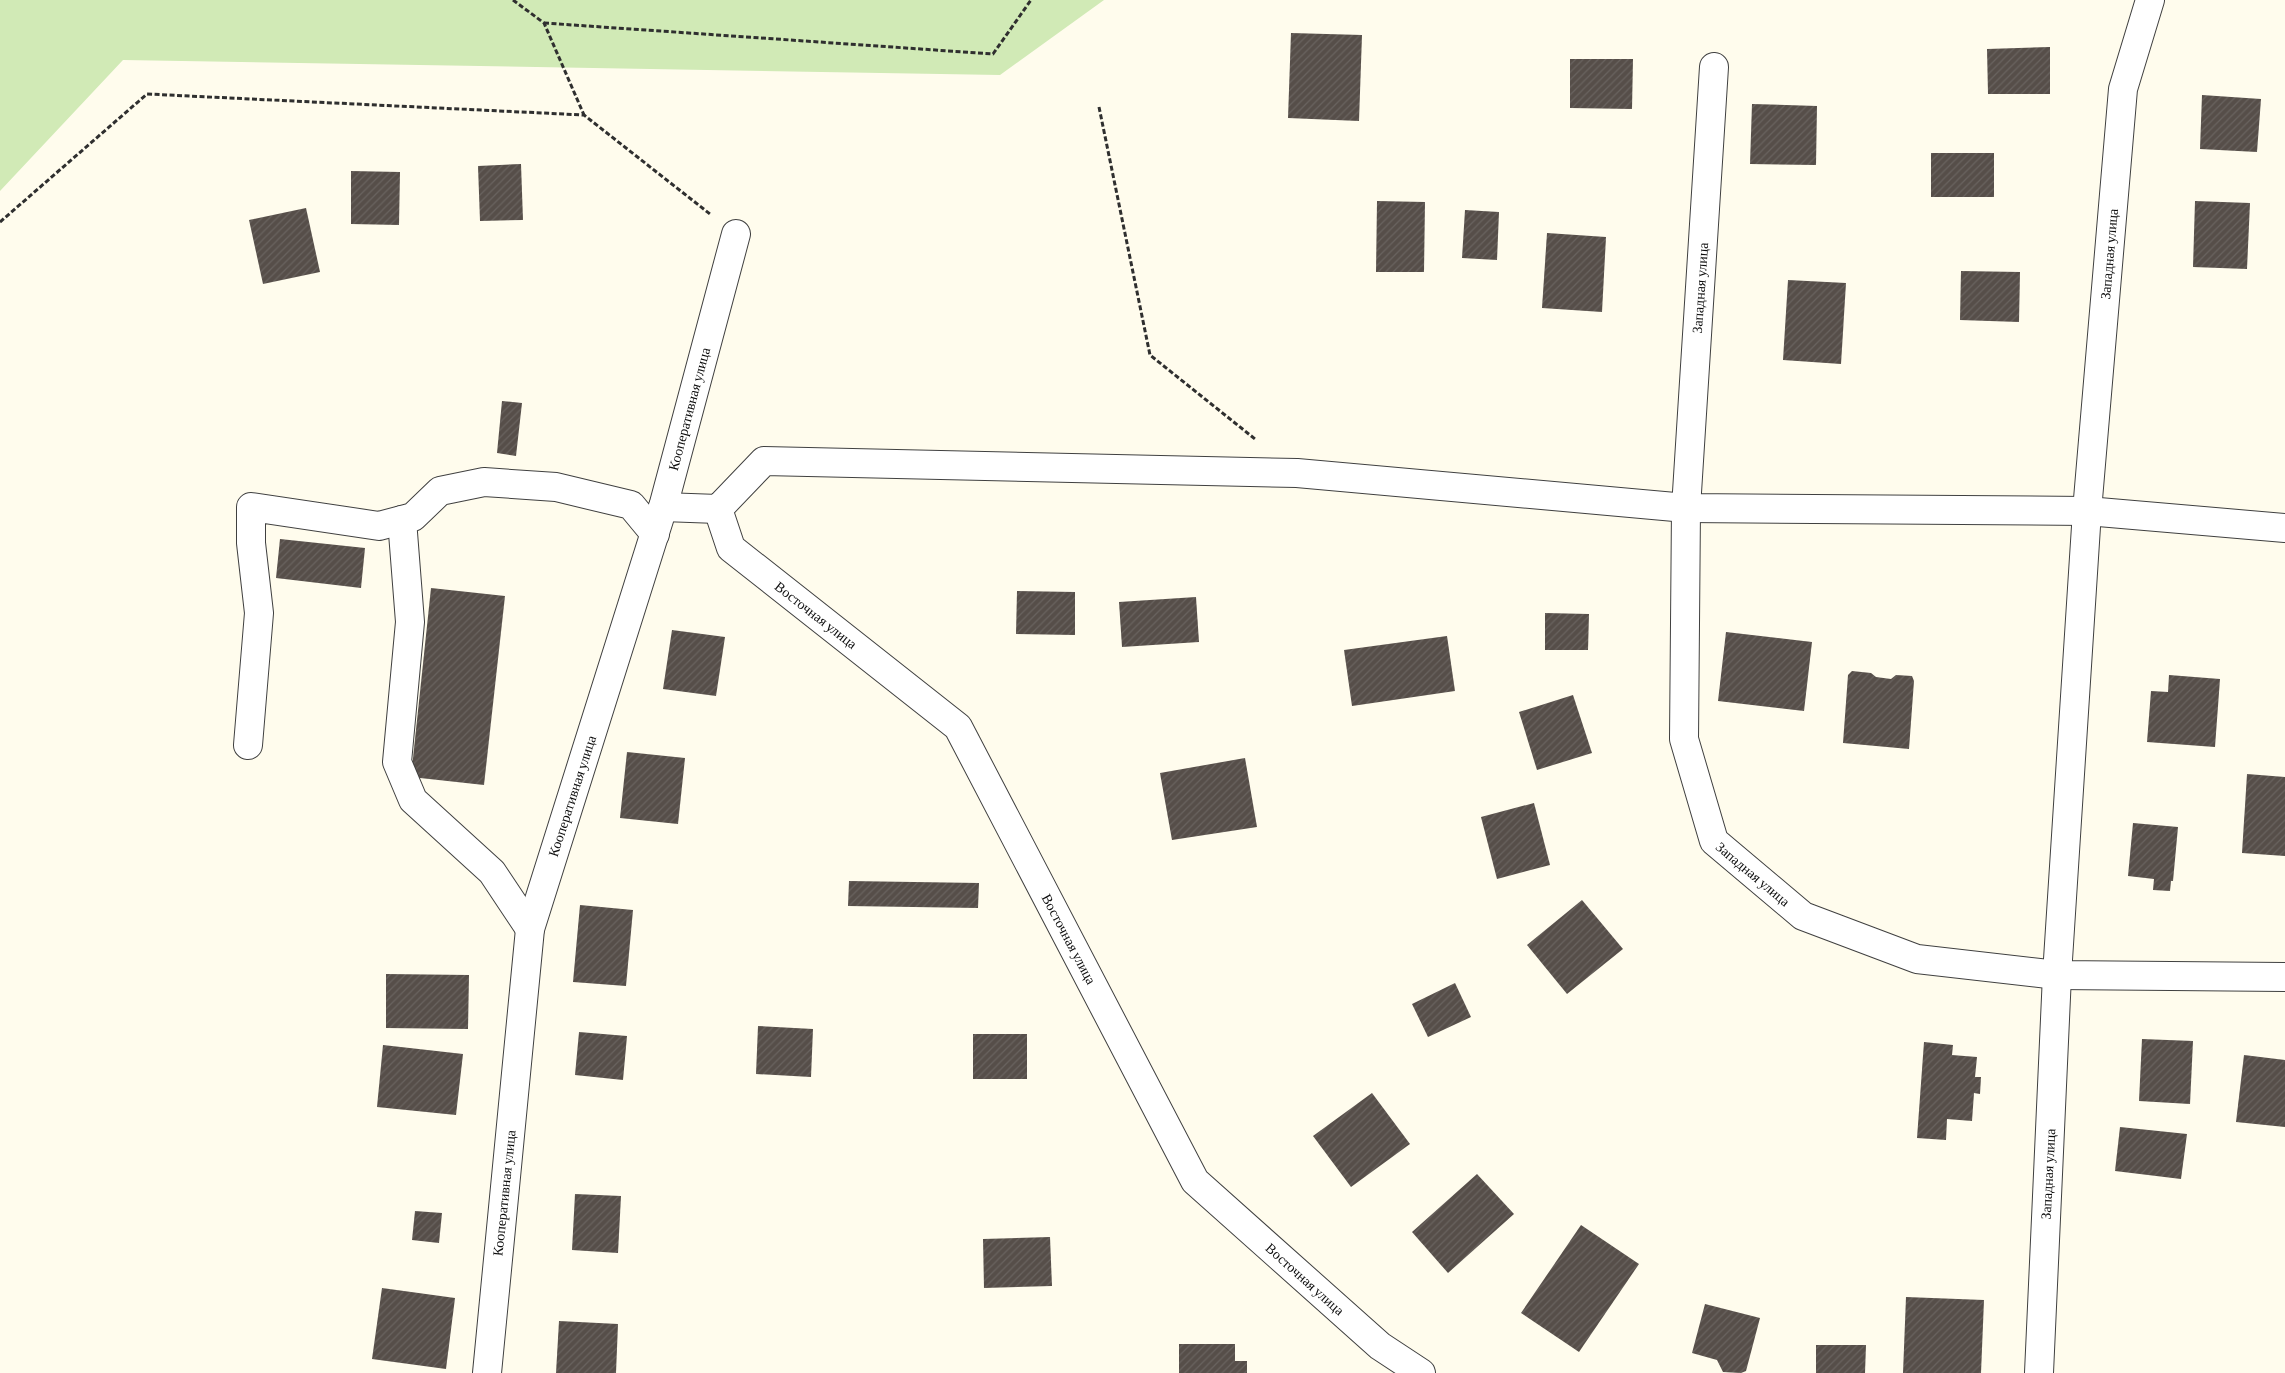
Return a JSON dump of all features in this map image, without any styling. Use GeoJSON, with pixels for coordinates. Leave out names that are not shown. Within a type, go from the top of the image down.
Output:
{"type":"FeatureCollection","features":[{"type":"Feature","properties":{"kind":"street","name":"Западная улица"},"geometry":{"type":"LineString","coordinates":[[2039,1373],[2057,975],[2087,511],[2123,89],[2150,0]]}},
{"type":"Feature","properties":{"kind":"street","name":"Западная улица"},"geometry":{"type":"LineString","coordinates":[[1714,67],[1686,508],[1684,739],[1714,841],[1803,916],[1917,959],[2057,975],[2285,977]]}},
{"type":"Feature","properties":{"kind":"street","name":"Кооперативная улица"},"geometry":{"type":"LineString","coordinates":[[487,1373],[530,929],[655,534],[736,234]]}},
{"type":"Feature","properties":{"kind":"street"},"geometry":{"type":"LineString","coordinates":[[663,507],[718,509],[764,461],[1297,473],[1686,508],[2087,511],[2285,528]]}},
{"type":"Feature","properties":{"kind":"street"},"geometry":{"type":"LineString","coordinates":[[248,745],[259,613],[251,543],[251,507],[379,526],[414,517],[440,491],[484,482],[556,487],[631,505],[655,534]]}},
{"type":"Feature","properties":{"kind":"street","name":"Восточная улица"},"geometry":{"type":"LineString","coordinates":[[718,509],[731,548],[958,727],[1195,1181],[1380,1346],[1421,1373]]}},
{"type":"Feature","properties":{"kind":"street"},"geometry":{"type":"LineString","coordinates":[[402,520],[410,622],[396,762],[414,800],[492,872],[530,929]]}},
{"type":"Feature","properties":{"kind":"path"},"geometry":{"type":"LineString","coordinates":[[513,0],[544,24],[584,115],[736,234]]}},
{"type":"Feature","properties":{"kind":"path"},"geometry":{"type":"LineString","coordinates":[[544,24],[993,54],[1031,0]]}},
{"type":"Feature","properties":{"kind":"path"},"geometry":{"type":"LineString","coordinates":[[0,222],[148,94],[584,115]]}},
{"type":"Feature","properties":{"kind":"path"},"geometry":{"type":"LineString","coordinates":[[1099,107],[1150,355],[1258,442]]}},
{"type":"Feature","properties":{"kind":"green space"},"geometry":{"type":"Polygon","coordinates":[[[0,0],[1104,0],[1000,75],[123,60],[0,191],[0,0]]]}},
{"type":"Feature","properties":{"kind":"building"},"geometry":{"type":"Polygon","coordinates":[[[1291,33],[1362,35],[1359,121],[1288,118],[1291,33]]]}},
{"type":"Feature","properties":{"kind":"building"},"geometry":{"type":"Polygon","coordinates":[[[2050,47],[2050,94],[1988,94],[1987,49],[2050,47]]]}},
{"type":"Feature","properties":{"kind":"building"},"geometry":{"type":"Polygon","coordinates":[[[1570,59],[1633,59],[1632,109],[1570,108],[1570,59]]]}},
{"type":"Feature","properties":{"kind":"building"},"geometry":{"type":"Polygon","coordinates":[[[2202,95],[2261,99],[2257,152],[2200,149],[2202,95]]]}},
{"type":"Feature","properties":{"kind":"building"},"geometry":{"type":"Polygon","coordinates":[[[1752,104],[1817,106],[1816,165],[1750,164],[1752,104]]]}},
{"type":"Feature","properties":{"kind":"building"},"geometry":{"type":"Polygon","coordinates":[[[1931,153],[1994,153],[1994,197],[1931,197],[1931,153]]]}},
{"type":"Feature","properties":{"kind":"building"},"geometry":{"type":"Polygon","coordinates":[[[521,164],[523,220],[480,221],[478,166],[521,164]]]}},
{"type":"Feature","properties":{"kind":"building"},"geometry":{"type":"Polygon","coordinates":[[[351,171],[400,172],[399,225],[351,224],[351,171]]]}},
{"type":"Feature","properties":{"kind":"building"},"geometry":{"type":"Polygon","coordinates":[[[1377,201],[1425,202],[1424,272],[1376,272],[1377,201]]]}},
{"type":"Feature","properties":{"kind":"building"},"geometry":{"type":"Polygon","coordinates":[[[2195,201],[2250,203],[2247,269],[2193,267],[2195,201]]]}},
{"type":"Feature","properties":{"kind":"building"},"geometry":{"type":"Polygon","coordinates":[[[306,208],[320,272],[263,284],[249,220],[306,208]]]}},
{"type":"Feature","properties":{"kind":"building"},"geometry":{"type":"Polygon","coordinates":[[[1465,210],[1499,212],[1497,260],[1462,258],[1465,210]]]}},
{"type":"Feature","properties":{"kind":"building"},"geometry":{"type":"Polygon","coordinates":[[[1547,233],[1606,237],[1602,312],[1542,308],[1547,233]]]}},
{"type":"Feature","properties":{"kind":"building"},"geometry":{"type":"Polygon","coordinates":[[[1961,271],[2020,272],[2019,322],[1960,320],[1961,271]]]}},
{"type":"Feature","properties":{"kind":"building"},"geometry":{"type":"Polygon","coordinates":[[[1788,280],[1846,283],[1841,364],[1783,360],[1788,280]]]}},
{"type":"Feature","properties":{"kind":"building"},"geometry":{"type":"Polygon","coordinates":[[[502,401],[522,403],[516,456],[497,453],[502,401]]]}},
{"type":"Feature","properties":{"kind":"building"},"geometry":{"type":"Polygon","coordinates":[[[280,539],[365,548],[361,588],[276,578],[280,539]]]}},
{"type":"Feature","properties":{"kind":"building"},"geometry":{"type":"Polygon","coordinates":[[[431,588],[505,596],[484,785],[411,777],[431,588]]]}},
{"type":"Feature","properties":{"kind":"building"},"geometry":{"type":"Polygon","coordinates":[[[1017,591],[1075,592],[1075,635],[1016,634],[1017,591]]]}},
{"type":"Feature","properties":{"kind":"building"},"geometry":{"type":"Polygon","coordinates":[[[1196,597],[1199,642],[1122,647],[1119,602],[1196,597]]]}},
{"type":"Feature","properties":{"kind":"building"},"geometry":{"type":"Polygon","coordinates":[[[1545,613],[1589,614],[1588,650],[1545,650],[1545,613]]]}},
{"type":"Feature","properties":{"kind":"building"},"geometry":{"type":"Polygon","coordinates":[[[672,630],[725,637],[716,696],[663,689],[672,630]]]}},
{"type":"Feature","properties":{"kind":"building"},"geometry":{"type":"Polygon","coordinates":[[[1726,632],[1812,642],[1804,711],[1718,701],[1726,632]]]}},
{"type":"Feature","properties":{"kind":"building"},"geometry":{"type":"Polygon","coordinates":[[[1447,636],[1455,691],[1352,706],[1344,650],[1447,636]]]}},
{"type":"Feature","properties":{"kind":"building"},"geometry":{"type":"Polygon","coordinates":[[[1852,671],[1871,673],[1876,677],[1891,679],[1896,675],[1912,676],[1914,681],[1909,749],[1843,743],[1848,675],[1852,671]]]}},
{"type":"Feature","properties":{"kind":"building"},"geometry":{"type":"Polygon","coordinates":[[[2169,675],[2220,679],[2215,747],[2147,742],[2151,691],[2168,692],[2169,675]]]}},
{"type":"Feature","properties":{"kind":"building"},"geometry":{"type":"Polygon","coordinates":[[[1573,695],[1592,753],[1537,770],[1519,712],[1573,695]]]}},
{"type":"Feature","properties":{"kind":"building"},"geometry":{"type":"Polygon","coordinates":[[[627,752],[685,758],[678,824],[620,818],[627,752]]]}},
{"type":"Feature","properties":{"kind":"building"},"geometry":{"type":"Polygon","coordinates":[[[1245,758],[1257,827],[1172,840],[1160,773],[1245,758]]]}},
{"type":"Feature","properties":{"kind":"building"},"geometry":{"type":"Polygon","coordinates":[[[2247,774],[2285,777],[2285,856],[2242,853],[2247,774]]]}},
{"type":"Feature","properties":{"kind":"building"},"geometry":{"type":"Polygon","coordinates":[[[1534,803],[1550,865],[1497,879],[1481,817],[1534,803]]]}},
{"type":"Feature","properties":{"kind":"building"},"geometry":{"type":"Polygon","coordinates":[[[2133,823],[2178,827],[2173,881],[2171,881],[2170,891],[2153,890],[2154,879],[2128,876],[2133,823]]]}},
{"type":"Feature","properties":{"kind":"building"},"geometry":{"type":"Polygon","coordinates":[[[849,881],[979,883],[978,908],[848,906],[849,881]]]}},
{"type":"Feature","properties":{"kind":"building"},"geometry":{"type":"Polygon","coordinates":[[[1582,900],[1623,949],[1567,994],[1527,945],[1582,900]]]}},
{"type":"Feature","properties":{"kind":"building"},"geometry":{"type":"Polygon","coordinates":[[[580,905],[633,910],[626,986],[573,982],[580,905]]]}},
{"type":"Feature","properties":{"kind":"building"},"geometry":{"type":"Polygon","coordinates":[[[386,974],[469,975],[468,1029],[386,1028],[386,974]]]}},
{"type":"Feature","properties":{"kind":"building"},"geometry":{"type":"Polygon","coordinates":[[[1455,983],[1471,1017],[1428,1037],[1412,1004],[1455,983]]]}},
{"type":"Feature","properties":{"kind":"building"},"geometry":{"type":"Polygon","coordinates":[[[758,1026],[813,1029],[811,1077],[756,1074],[758,1026]]]}},
{"type":"Feature","properties":{"kind":"building"},"geometry":{"type":"Polygon","coordinates":[[[579,1032],[627,1036],[623,1080],[575,1075],[579,1032]]]}},
{"type":"Feature","properties":{"kind":"building"},"geometry":{"type":"Polygon","coordinates":[[[973,1034],[1027,1034],[1027,1079],[973,1079],[973,1034]]]}},
{"type":"Feature","properties":{"kind":"building"},"geometry":{"type":"Polygon","coordinates":[[[2142,1039],[2193,1041],[2190,1104],[2139,1101],[2142,1039]]]}},
{"type":"Feature","properties":{"kind":"building"},"geometry":{"type":"Polygon","coordinates":[[[1924,1042],[1953,1045],[1952,1055],[1977,1057],[1975,1077],[1981,1077],[1980,1094],[1974,1093],[1972,1121],[1947,1119],[1946,1140],[1917,1138],[1924,1042]]]}},
{"type":"Feature","properties":{"kind":"building"},"geometry":{"type":"Polygon","coordinates":[[[383,1045],[463,1054],[456,1115],[377,1107],[383,1045]]]}},
{"type":"Feature","properties":{"kind":"building"},"geometry":{"type":"Polygon","coordinates":[[[2244,1055],[2285,1060],[2285,1127],[2236,1122],[2244,1055]]]}},
{"type":"Feature","properties":{"kind":"building"},"geometry":{"type":"Polygon","coordinates":[[[1372,1093],[1410,1144],[1351,1187],[1313,1136],[1372,1093]]]}},
{"type":"Feature","properties":{"kind":"building"},"geometry":{"type":"Polygon","coordinates":[[[2120,1127],[2187,1134],[2181,1179],[2115,1171],[2120,1127]]]}},
{"type":"Feature","properties":{"kind":"building"},"geometry":{"type":"Polygon","coordinates":[[[1477,1174],[1514,1214],[1448,1273],[1412,1232],[1477,1174]]]}},
{"type":"Feature","properties":{"kind":"building"},"geometry":{"type":"Polygon","coordinates":[[[575,1194],[621,1196],[618,1253],[572,1250],[575,1194]]]}},
{"type":"Feature","properties":{"kind":"building"},"geometry":{"type":"Polygon","coordinates":[[[415,1211],[442,1213],[439,1243],[412,1240],[415,1211]]]}},
{"type":"Feature","properties":{"kind":"building"},"geometry":{"type":"Polygon","coordinates":[[[1581,1225],[1639,1264],[1579,1352],[1521,1313],[1581,1225]]]}},
{"type":"Feature","properties":{"kind":"building"},"geometry":{"type":"Polygon","coordinates":[[[1050,1237],[1052,1286],[984,1288],[983,1239],[1050,1237]]]}},
{"type":"Feature","properties":{"kind":"building"},"geometry":{"type":"Polygon","coordinates":[[[382,1288],[455,1298],[446,1369],[372,1359],[382,1288]]]}},
{"type":"Feature","properties":{"kind":"building"},"geometry":{"type":"Polygon","coordinates":[[[1906,1297],[1984,1300],[1981,1373],[1903,1373],[1906,1297]]]}},
{"type":"Feature","properties":{"kind":"building"},"geometry":{"type":"Polygon","coordinates":[[[1705,1304],[1760,1318],[1746,1371],[1741,1373],[1723,1372],[1717,1360],[1692,1353],[1705,1304]]]}},
{"type":"Feature","properties":{"kind":"building"},"geometry":{"type":"Polygon","coordinates":[[[559,1321],[618,1324],[616,1373],[556,1373],[559,1321]]]}},
{"type":"Feature","properties":{"kind":"building"},"geometry":{"type":"Polygon","coordinates":[[[1179,1344],[1235,1344],[1235,1361],[1247,1361],[1247,1373],[1179,1373],[1179,1344]]]}},
{"type":"Feature","properties":{"kind":"building"},"geometry":{"type":"Polygon","coordinates":[[[1816,1345],[1866,1345],[1865,1373],[1816,1373],[1816,1345]]]}}]}
